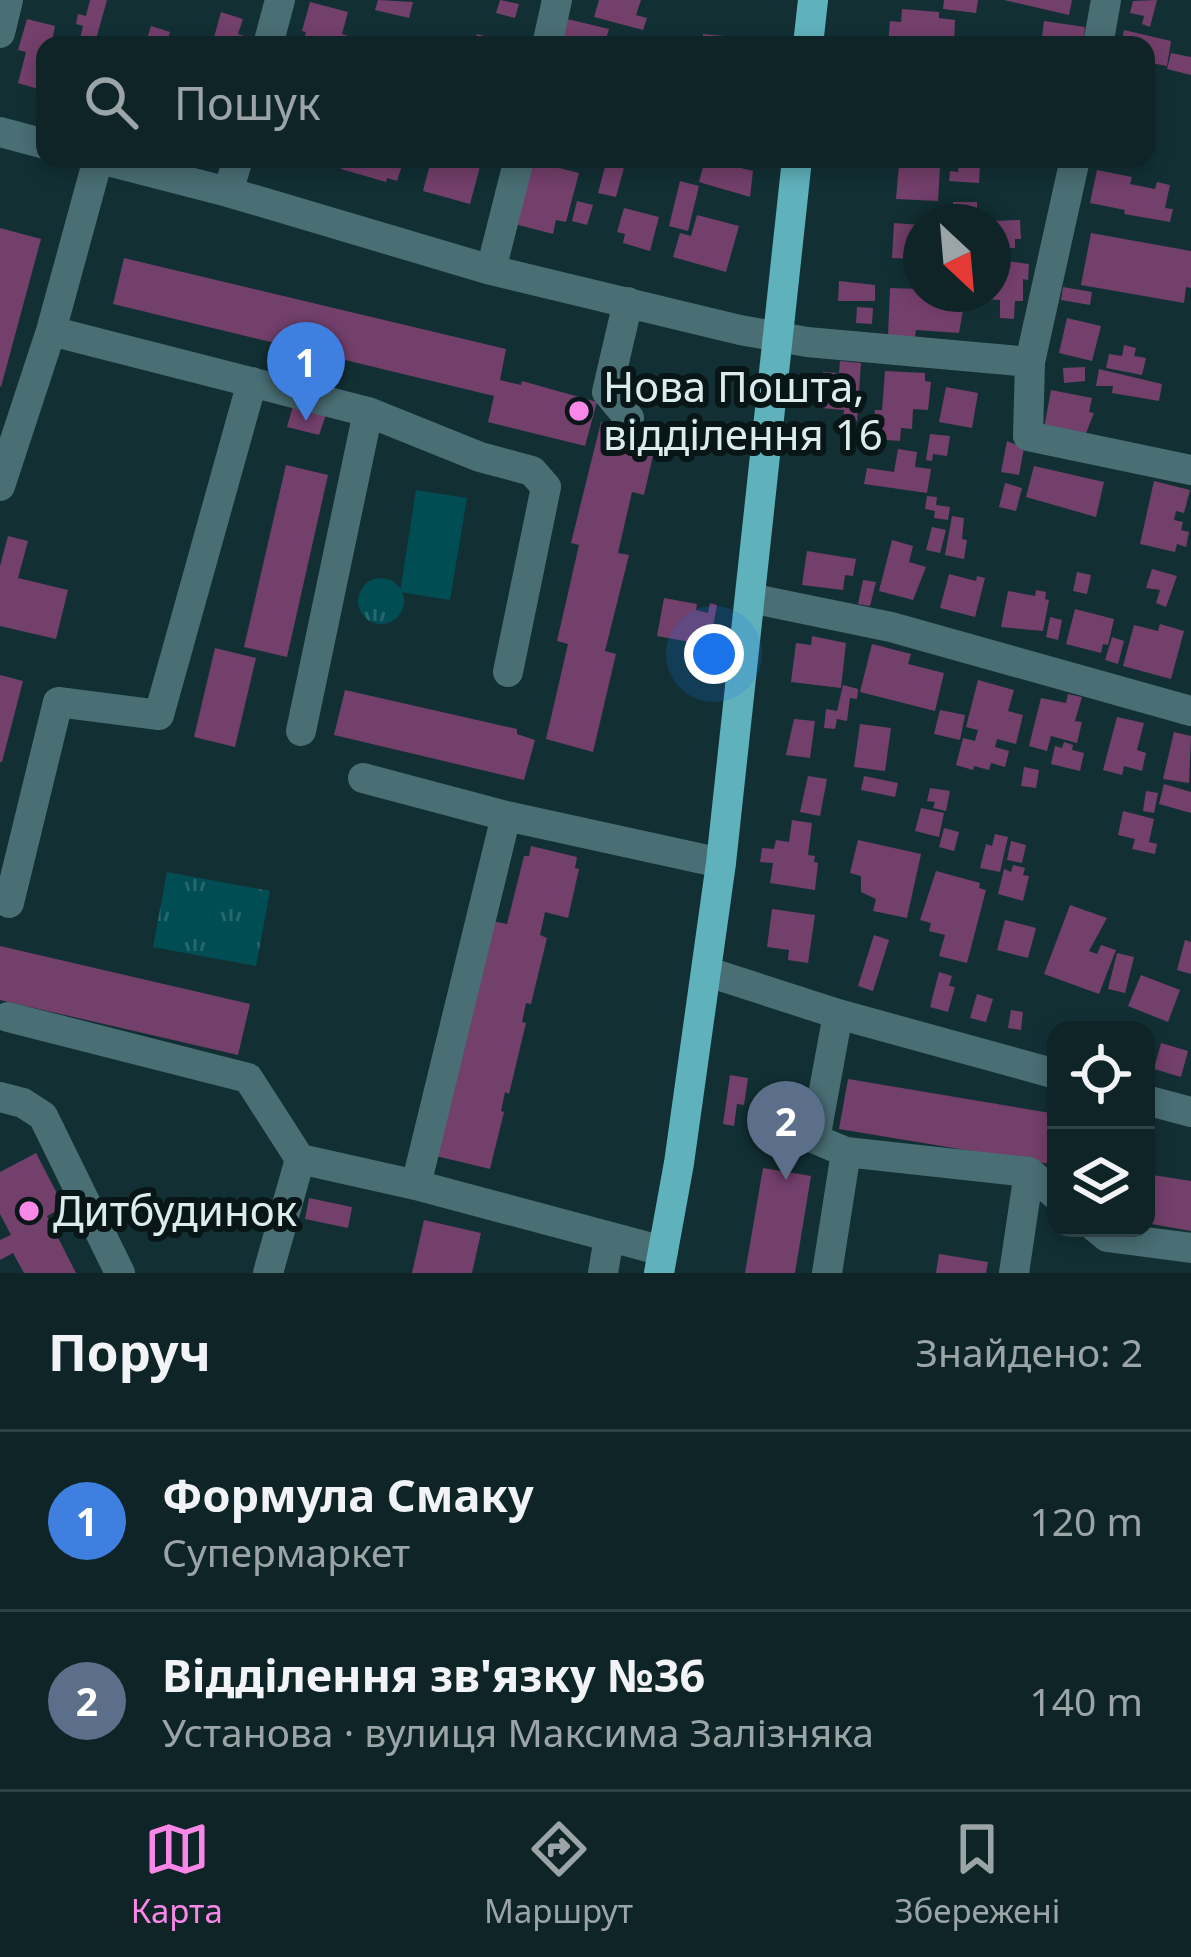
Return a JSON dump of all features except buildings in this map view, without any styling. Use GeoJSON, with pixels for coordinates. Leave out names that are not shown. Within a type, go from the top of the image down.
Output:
{"type":"FeatureCollection","features":[{"type":"Feature","properties":{"kind":"main road"},"geometry":{"type":"LineString","coordinates":[[809,36],[813,0]]}},
{"type":"Feature","properties":{"kind":"main road"},"geometry":{"type":"LineString","coordinates":[[661,1262],[722,863],[796,168]]}},
{"type":"Feature","properties":{"kind":"street"},"geometry":{"type":"LineString","coordinates":[[0,33],[8,0]]}},
{"type":"Feature","properties":{"kind":"street"},"geometry":{"type":"LineString","coordinates":[[270,36],[280,0]]}},
{"type":"Feature","properties":{"kind":"street"},"geometry":{"type":"LineString","coordinates":[[549,36],[557,0]]}},
{"type":"Feature","properties":{"kind":"street"},"geometry":{"type":"LineString","coordinates":[[1100,36],[1106,0]]}},
{"type":"Feature","properties":{"kind":"street"},"geometry":{"type":"LineString","coordinates":[[0,132],[36,142]]}},
{"type":"Feature","properties":{"kind":"street"},"geometry":{"type":"LineString","coordinates":[[0,486],[51,331],[96,168]]}},
{"type":"Feature","properties":{"kind":"street"},"geometry":{"type":"LineString","coordinates":[[134,168],[491,270],[778,338],[1030,362]]}},
{"type":"Feature","properties":{"kind":"street"},"geometry":{"type":"LineString","coordinates":[[228,192],[235,168]]}},
{"type":"Feature","properties":{"kind":"street"},"geometry":{"type":"LineString","coordinates":[[491,270],[517,168]]}},
{"type":"Feature","properties":{"kind":"street"},"geometry":{"type":"LineString","coordinates":[[1073,168],[1030,362],[1028,436],[1191,470]]}},
{"type":"Feature","properties":{"kind":"street"},"geometry":{"type":"LineString","coordinates":[[628,302],[607,392],[629,418]]}},
{"type":"Feature","properties":{"kind":"street"},"geometry":{"type":"LineString","coordinates":[[51,331],[368,412],[480,458],[532,471],[546,487],[508,672]]}},
{"type":"Feature","properties":{"kind":"street"},"geometry":{"type":"LineString","coordinates":[[9,903],[58,702],[160,715],[252,382]]}},
{"type":"Feature","properties":{"kind":"street"},"geometry":{"type":"LineString","coordinates":[[301,730],[368,412]]}},
{"type":"Feature","properties":{"kind":"street"},"geometry":{"type":"LineString","coordinates":[[750,598],[891,627],[1191,711]]}},
{"type":"Feature","properties":{"kind":"street"},"geometry":{"type":"LineString","coordinates":[[363,778],[506,816],[722,863]]}},
{"type":"Feature","properties":{"kind":"street"},"geometry":{"type":"LineString","coordinates":[[416,1185],[506,816]]}},
{"type":"Feature","properties":{"kind":"street"},"geometry":{"type":"LineString","coordinates":[[708,972],[1047,1071]]}},
{"type":"Feature","properties":{"kind":"street"},"geometry":{"type":"LineString","coordinates":[[838,1013],[814,1139],[846,1152],[1029,1172],[1047,1187]]}},
{"type":"Feature","properties":{"kind":"street"},"geometry":{"type":"LineString","coordinates":[[8,1017],[248,1078],[300,1159],[609,1237],[661,1262]]}},
{"type":"Feature","properties":{"kind":"street"},"geometry":{"type":"LineString","coordinates":[[0,1097],[23,1103],[44,1116],[120,1273]]}},
{"type":"Feature","properties":{"kind":"street"},"geometry":{"type":"LineString","coordinates":[[1155,1102],[1191,1112]]}},
{"type":"Feature","properties":{"kind":"street"},"geometry":{"type":"LineString","coordinates":[[827,1273],[846,1152]]}},
{"type":"Feature","properties":{"kind":"street"},"geometry":{"type":"LineString","coordinates":[[268,1273],[300,1159]]}},
{"type":"Feature","properties":{"kind":"street"},"geometry":{"type":"LineString","coordinates":[[1014,1273],[1029,1172]]}},
{"type":"Feature","properties":{"kind":"street"},"geometry":{"type":"LineString","coordinates":[[603,1273],[609,1237]]}},
{"type":"Feature","properties":{"kind":"street"},"geometry":{"type":"LineString","coordinates":[[1107,1237],[1191,1248]]}},
{"type":"Feature","properties":{"kind":"green space"},"geometry":{"type":"Polygon","coordinates":[[[416,490],[467,498],[450,600],[400,592],[416,490]]]}},
{"type":"Feature","properties":{"kind":"green space"},"geometry":{"type":"Polygon","coordinates":[[[381,578],[397,585],[404,601],[397,617],[381,624],[365,617],[358,601],[365,585],[381,578]]]}},
{"type":"Feature","properties":{"kind":"green space"},"geometry":{"type":"Polygon","coordinates":[[[167,872],[270,891],[256,966],[153,947],[167,872]]]}},
{"type":"Feature","properties":{"kind":"place","name":"Нова Пошта, відділення 16"},"geometry":{"type":"Point","coordinates":[579,411]}},
{"type":"Feature","properties":{"kind":"place","name":"Формула Смаку"},"geometry":{"type":"Point","coordinates":[306,421]}},
{"type":"Feature","properties":{"kind":"place","name":"Відділення зв'язку №36"},"geometry":{"type":"Point","coordinates":[786,1180]}},
{"type":"Feature","properties":{"kind":"place","name":"Дитбудинок"},"geometry":{"type":"Point","coordinates":[29,1211]}}]}
